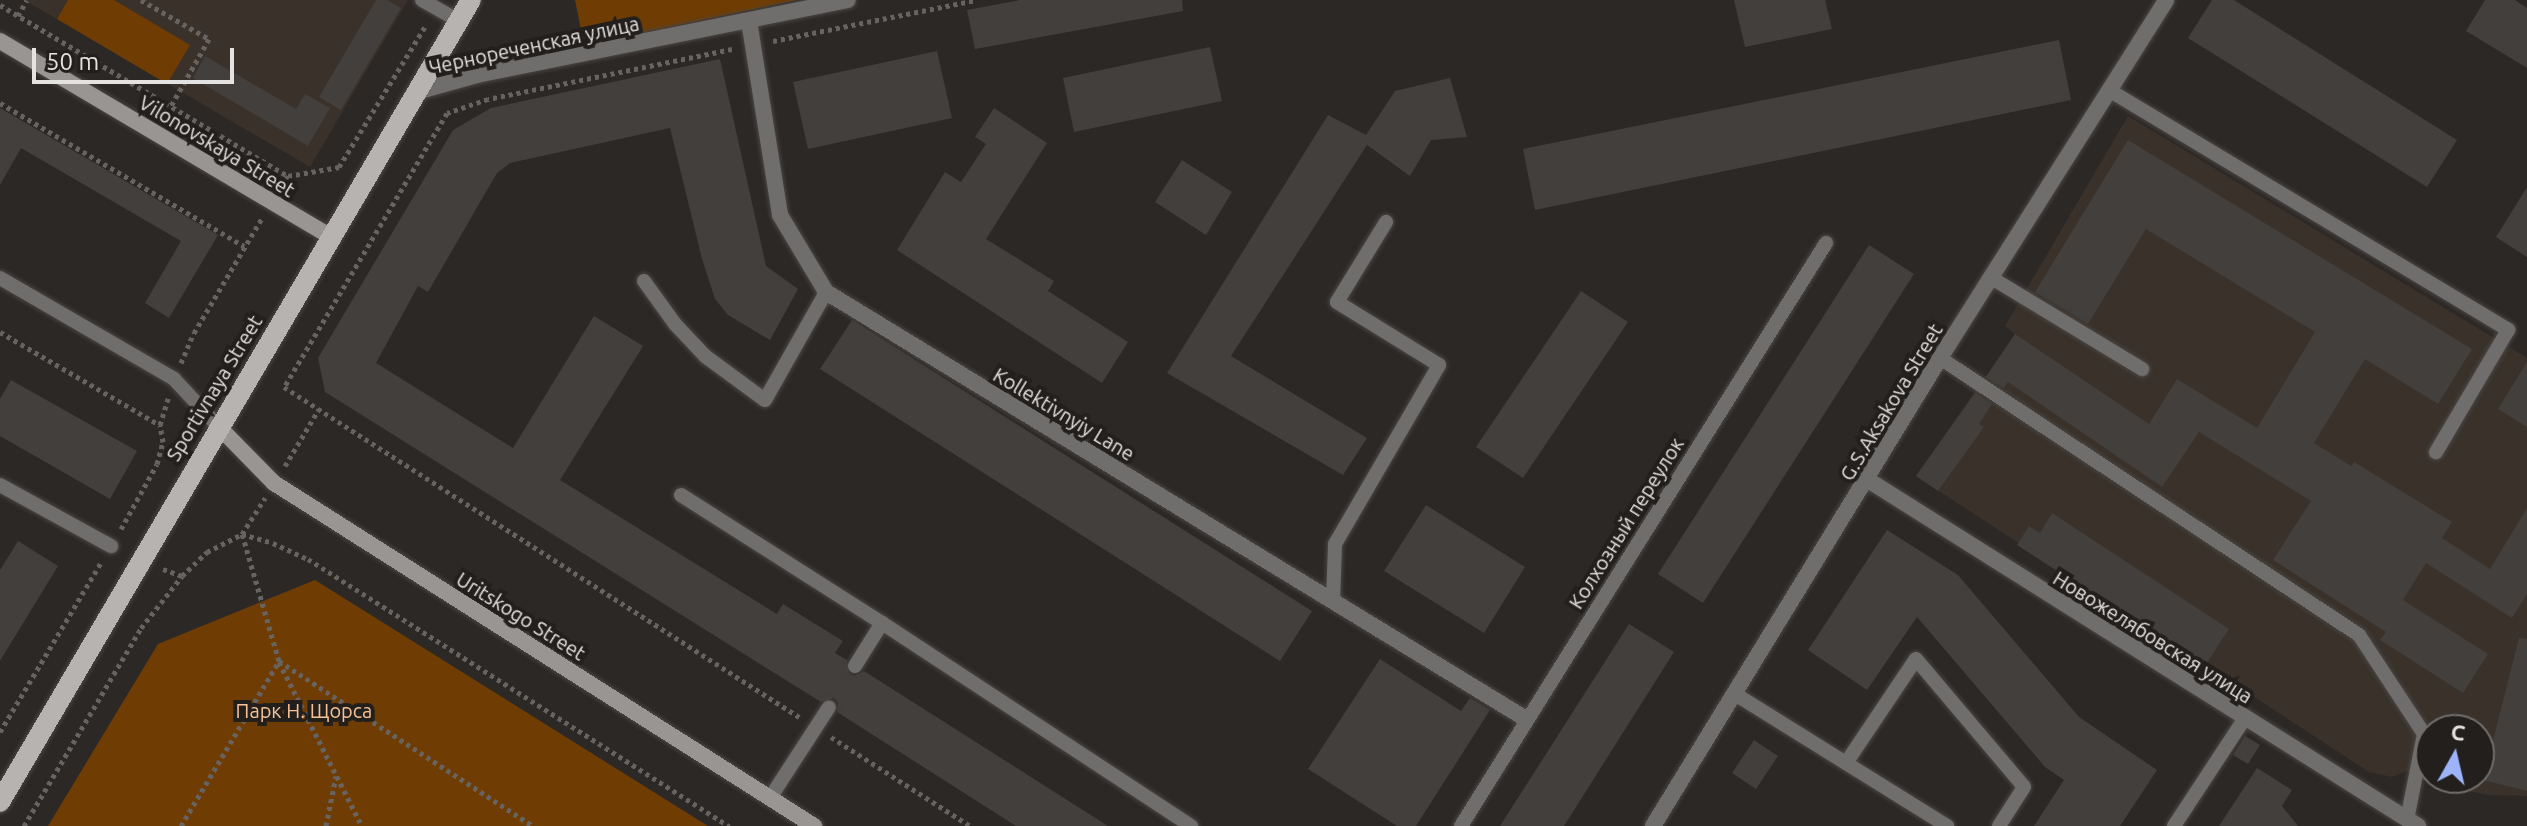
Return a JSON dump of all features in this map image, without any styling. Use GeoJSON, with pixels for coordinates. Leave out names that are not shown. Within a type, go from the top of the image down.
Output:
{"type":"FeatureCollection","features":[{"type":"Feature","properties":{"kind":"main road","name":"Sportivnaya Street"},"geometry":{"type":"LineString","coordinates":[[0,802],[218,426],[471,0]]}},
{"type":"Feature","properties":{"kind":"main road","name":"Vilonovskaya Street"},"geometry":{"type":"LineString","coordinates":[[0,41],[331,237]]}},
{"type":"Feature","properties":{"kind":"main road","name":"Uritskogo Street"},"geometry":{"type":"LineString","coordinates":[[218,426],[274,483],[814,826]]}},
{"type":"Feature","properties":{"kind":"street","name":"Чернореченская улица"},"geometry":{"type":"LineString","coordinates":[[416,92],[481,74],[848,0]]}},
{"type":"Feature","properties":{"kind":"street","name":"G.S.Aksakova Street"},"geometry":{"type":"LineString","coordinates":[[1653,826],[1990,277],[2166,0]]}},
{"type":"Feature","properties":{"kind":"street","name":"Kollektivnyiy Lane"},"geometry":{"type":"LineString","coordinates":[[749,21],[780,215],[826,292],[1526,719]]}},
{"type":"Feature","properties":{"kind":"street","name":"Новожелябовская улица"},"geometry":{"type":"LineString","coordinates":[[1868,480],[2412,823]]}},
{"type":"Feature","properties":{"kind":"lane"},"geometry":{"type":"LineString","coordinates":[[422,0],[459,21]]}},
{"type":"Feature","properties":{"kind":"lane"},"geometry":{"type":"LineString","coordinates":[[2109,90],[2508,330],[2436,452]]}},
{"type":"Feature","properties":{"kind":"lane"},"geometry":{"type":"LineString","coordinates":[[1333,602],[1335,544],[1439,365],[1337,302],[1386,222]]}},
{"type":"Feature","properties":{"kind":"lane","name":"Колхозный переулок"},"geometry":{"type":"LineString","coordinates":[[1461,826],[1826,243]]}},
{"type":"Feature","properties":{"kind":"lane"},"geometry":{"type":"LineString","coordinates":[[1990,277],[2142,369]]}},
{"type":"Feature","properties":{"kind":"lane"},"geometry":{"type":"LineString","coordinates":[[0,278],[174,379],[218,426]]}},
{"type":"Feature","properties":{"kind":"lane"},"geometry":{"type":"LineString","coordinates":[[644,281],[675,324],[705,356],[765,400],[826,292]]}},
{"type":"Feature","properties":{"kind":"lane"},"geometry":{"type":"LineString","coordinates":[[1940,358],[2359,635],[2424,734],[2412,823]]}},
{"type":"Feature","properties":{"kind":"lane"},"geometry":{"type":"LineString","coordinates":[[0,485],[111,546]]}},
{"type":"Feature","properties":{"kind":"lane"},"geometry":{"type":"LineString","coordinates":[[681,495],[1191,826]]}},
{"type":"Feature","properties":{"kind":"lane"},"geometry":{"type":"LineString","coordinates":[[855,666],[882,623]]}},
{"type":"Feature","properties":{"kind":"lane"},"geometry":{"type":"LineString","coordinates":[[1846,763],[1916,659],[2024,787],[1999,826]]}},
{"type":"Feature","properties":{"kind":"lane"},"geometry":{"type":"LineString","coordinates":[[1735,694],[1947,826]]}},
{"type":"Feature","properties":{"kind":"lane"},"geometry":{"type":"LineString","coordinates":[[770,798],[829,707]]}},
{"type":"Feature","properties":{"kind":"lane"},"geometry":{"type":"LineString","coordinates":[[2180,823],[2245,718]]}},
{"type":"Feature","properties":{"kind":"path"},"geometry":{"type":"LineString","coordinates":[[18,16],[27,0]]}},
{"type":"Feature","properties":{"kind":"path"},"geometry":{"type":"LineString","coordinates":[[141,0],[209,39],[171,106]]}},
{"type":"Feature","properties":{"kind":"path"},"geometry":{"type":"LineString","coordinates":[[970,826],[284,387],[447,113],[488,99],[976,0]]}},
{"type":"Feature","properties":{"kind":"path"},"geometry":{"type":"LineString","coordinates":[[0,5],[288,176],[339,167],[436,8]]}},
{"type":"Feature","properties":{"kind":"path"},"geometry":{"type":"LineString","coordinates":[[0,103],[244,246]]}},
{"type":"Feature","properties":{"kind":"path"},"geometry":{"type":"LineString","coordinates":[[0,732],[157,464],[163,442],[160,425],[174,379],[194,333],[288,176]]}},
{"type":"Feature","properties":{"kind":"path"},"geometry":{"type":"LineString","coordinates":[[0,332],[160,425]]}},
{"type":"Feature","properties":{"kind":"path"},"geometry":{"type":"LineString","coordinates":[[242,534],[279,661],[362,826]]}},
{"type":"Feature","properties":{"kind":"path"},"geometry":{"type":"LineString","coordinates":[[24,826],[141,628],[182,576],[207,552],[242,534],[273,543],[308,559],[729,826]]}},
{"type":"Feature","properties":{"kind":"path"},"geometry":{"type":"LineString","coordinates":[[181,826],[279,661]]}},
{"type":"Feature","properties":{"kind":"path"},"geometry":{"type":"LineString","coordinates":[[279,661],[533,826]]}},
{"type":"Feature","properties":{"kind":"path"},"geometry":{"type":"LineString","coordinates":[[326,826],[336,775]]}},
{"type":"Feature","properties":{"kind":"shaded area"},"geometry":{"type":"Polygon","coordinates":[[[24,0],[408,0],[310,167],[24,0]]]}},
{"type":"Feature","properties":{"kind":"shaded area"},"geometry":{"type":"Polygon","coordinates":[[[2128,116],[2527,358],[2527,796],[2483,794],[2495,794],[2495,714],[2415,714],[2415,773],[2407,771],[2392,777],[2369,772],[1916,476],[2015,334],[2005,326],[2128,116]]]}},
{"type":"Feature","properties":{"kind":"green space"},"geometry":{"type":"Polygon","coordinates":[[[68,0],[114,0],[190,45],[167,84],[57,19],[68,0]]]}},
{"type":"Feature","properties":{"kind":"green space"},"geometry":{"type":"Polygon","coordinates":[[[575,0],[797,0],[584,45],[575,0]]]}},
{"type":"Feature","properties":{"kind":"green space","name":"Парк Н. Щорса"},"geometry":{"type":"Polygon","coordinates":[[[315,580],[708,826],[48,826],[158,644],[315,580]]]}},
{"type":"Feature","properties":{"kind":"building"},"geometry":{"type":"Polygon","coordinates":[[[376,0],[387,0],[401,8],[341,110],[319,97],[376,0]]]}},
{"type":"Feature","properties":{"kind":"building"},"geometry":{"type":"Polygon","coordinates":[[[1020,0],[1182,0],[1183,11],[975,49],[967,10],[1020,0]]]}},
{"type":"Feature","properties":{"kind":"building"},"geometry":{"type":"Polygon","coordinates":[[[1734,0],[1825,0],[1832,29],[1745,47],[1734,0]]]}},
{"type":"Feature","properties":{"kind":"building"},"geometry":{"type":"Polygon","coordinates":[[[2212,0],[2234,0],[2457,140],[2427,187],[2188,38],[2212,0]]]}},
{"type":"Feature","properties":{"kind":"building"},"geometry":{"type":"Polygon","coordinates":[[[2485,0],[2515,0],[2527,8],[2527,68],[2466,31],[2485,0]]]}},
{"type":"Feature","properties":{"kind":"building"},"geometry":{"type":"Polygon","coordinates":[[[2059,40],[2071,100],[1535,210],[1523,149],[2059,40]]]}},
{"type":"Feature","properties":{"kind":"building"},"geometry":{"type":"Polygon","coordinates":[[[1210,47],[1222,101],[1074,132],[1063,78],[1210,47]]]}},
{"type":"Feature","properties":{"kind":"building"},"geometry":{"type":"Polygon","coordinates":[[[937,51],[952,118],[808,149],[793,82],[937,51]]]}},
{"type":"Feature","properties":{"kind":"building"},"geometry":{"type":"Polygon","coordinates":[[[205,56],[296,109],[305,94],[330,108],[308,146],[193,78],[205,56]]]}},
{"type":"Feature","properties":{"kind":"building"},"geometry":{"type":"Polygon","coordinates":[[[720,59],[766,266],[798,289],[770,340],[728,315],[715,299],[670,128],[510,163],[497,173],[428,292],[418,286],[376,363],[513,448],[594,316],[643,346],[560,480],[777,614],[783,604],[843,641],[835,653],[847,660],[849,674],[855,676],[864,671],[1108,826],[1016,826],[837,712],[838,703],[834,698],[821,702],[325,392],[318,358],[453,130],[491,108],[720,59]]]}},
{"type":"Feature","properties":{"kind":"building"},"geometry":{"type":"Polygon","coordinates":[[[1450,78],[1467,137],[1431,140],[1410,176],[1367,145],[1231,356],[1367,438],[1343,475],[1167,373],[1328,115],[1366,135],[1395,91],[1450,78]]]}},
{"type":"Feature","properties":{"kind":"building"},"geometry":{"type":"Polygon","coordinates":[[[0,108],[218,235],[169,318],[145,303],[181,241],[21,148],[0,185],[0,108]]]}},
{"type":"Feature","properties":{"kind":"building"},"geometry":{"type":"Polygon","coordinates":[[[994,108],[1047,143],[986,239],[1054,281],[1048,291],[1128,342],[1102,383],[897,250],[945,172],[961,182],[986,144],[975,137],[994,108]]]}},
{"type":"Feature","properties":{"kind":"building"},"geometry":{"type":"Polygon","coordinates":[[[2128,140],[2472,349],[2438,404],[2365,359],[2314,443],[2351,466],[2354,462],[2452,522],[2442,538],[2490,569],[2527,508],[2527,594],[2512,618],[2426,563],[2403,600],[2488,654],[2463,693],[2380,640],[2386,632],[2273,560],[2311,501],[2199,432],[2162,487],[2008,382],[2004,388],[1986,377],[2015,334],[2149,424],[2177,379],[2257,428],[2315,332],[2146,229],[2088,324],[2035,292],[2128,140]]]}},
{"type":"Feature","properties":{"kind":"building"},"geometry":{"type":"Polygon","coordinates":[[[1182,160],[1232,192],[1206,235],[1155,202],[1182,160]]]}},
{"type":"Feature","properties":{"kind":"building"},"geometry":{"type":"Polygon","coordinates":[[[2527,187],[2527,257],[2496,237],[2527,187]]]}},
{"type":"Feature","properties":{"kind":"building"},"geometry":{"type":"Polygon","coordinates":[[[1869,245],[1914,274],[1703,603],[1658,574],[1869,245]]]}},
{"type":"Feature","properties":{"kind":"building"},"geometry":{"type":"Polygon","coordinates":[[[1581,291],[1628,322],[1523,478],[1476,447],[1581,291]]]}},
{"type":"Feature","properties":{"kind":"building"},"geometry":{"type":"Polygon","coordinates":[[[852,320],[1312,611],[1280,661],[820,369],[852,320]]]}},
{"type":"Feature","properties":{"kind":"building"},"geometry":{"type":"Polygon","coordinates":[[[2527,362],[2527,427],[2498,409],[2527,362]]]}},
{"type":"Feature","properties":{"kind":"building"},"geometry":{"type":"Polygon","coordinates":[[[11,380],[137,451],[110,499],[0,436],[0,399],[11,380]]]}},
{"type":"Feature","properties":{"kind":"building"},"geometry":{"type":"Polygon","coordinates":[[[1975,393],[1992,404],[1979,424],[1984,427],[1938,491],[1916,476],[1975,393]]]}},
{"type":"Feature","properties":{"kind":"building"},"geometry":{"type":"Polygon","coordinates":[[[1426,505],[1525,567],[1484,633],[1384,571],[1426,505]]]}},
{"type":"Feature","properties":{"kind":"building"},"geometry":{"type":"Polygon","coordinates":[[[2052,513],[2229,629],[2205,666],[2017,545],[2029,526],[2040,533],[2052,513]]]}},
{"type":"Feature","properties":{"kind":"building"},"geometry":{"type":"Polygon","coordinates":[[[1887,530],[1958,575],[2079,717],[2157,770],[2120,826],[2034,826],[2064,780],[2045,767],[1917,617],[1867,690],[1808,650],[1887,530]]]}},
{"type":"Feature","properties":{"kind":"building"},"geometry":{"type":"Polygon","coordinates":[[[18,541],[58,566],[0,661],[0,570],[18,541]]]}},
{"type":"Feature","properties":{"kind":"building"},"geometry":{"type":"Polygon","coordinates":[[[1629,624],[1674,652],[1564,826],[1500,826],[1629,624]]]}},
{"type":"Feature","properties":{"kind":"building"},"geometry":{"type":"Polygon","coordinates":[[[2519,638],[2527,639],[2527,791],[2495,783],[2495,733],[2519,638]]]}},
{"type":"Feature","properties":{"kind":"building"},"geometry":{"type":"Polygon","coordinates":[[[1380,659],[1461,711],[1470,698],[1490,710],[1416,826],[1397,826],[1308,769],[1380,659]]]}},
{"type":"Feature","properties":{"kind":"building"},"geometry":{"type":"Polygon","coordinates":[[[2245,736],[2260,745],[2248,764],[2233,755],[2245,736]]]}},
{"type":"Feature","properties":{"kind":"building"},"geometry":{"type":"Polygon","coordinates":[[[1754,740],[1778,756],[1756,789],[1732,773],[1754,740]]]}},
{"type":"Feature","properties":{"kind":"building"},"geometry":{"type":"Polygon","coordinates":[[[2257,768],[2292,790],[2282,806],[2298,826],[2219,826],[2257,768]]]}}]}
